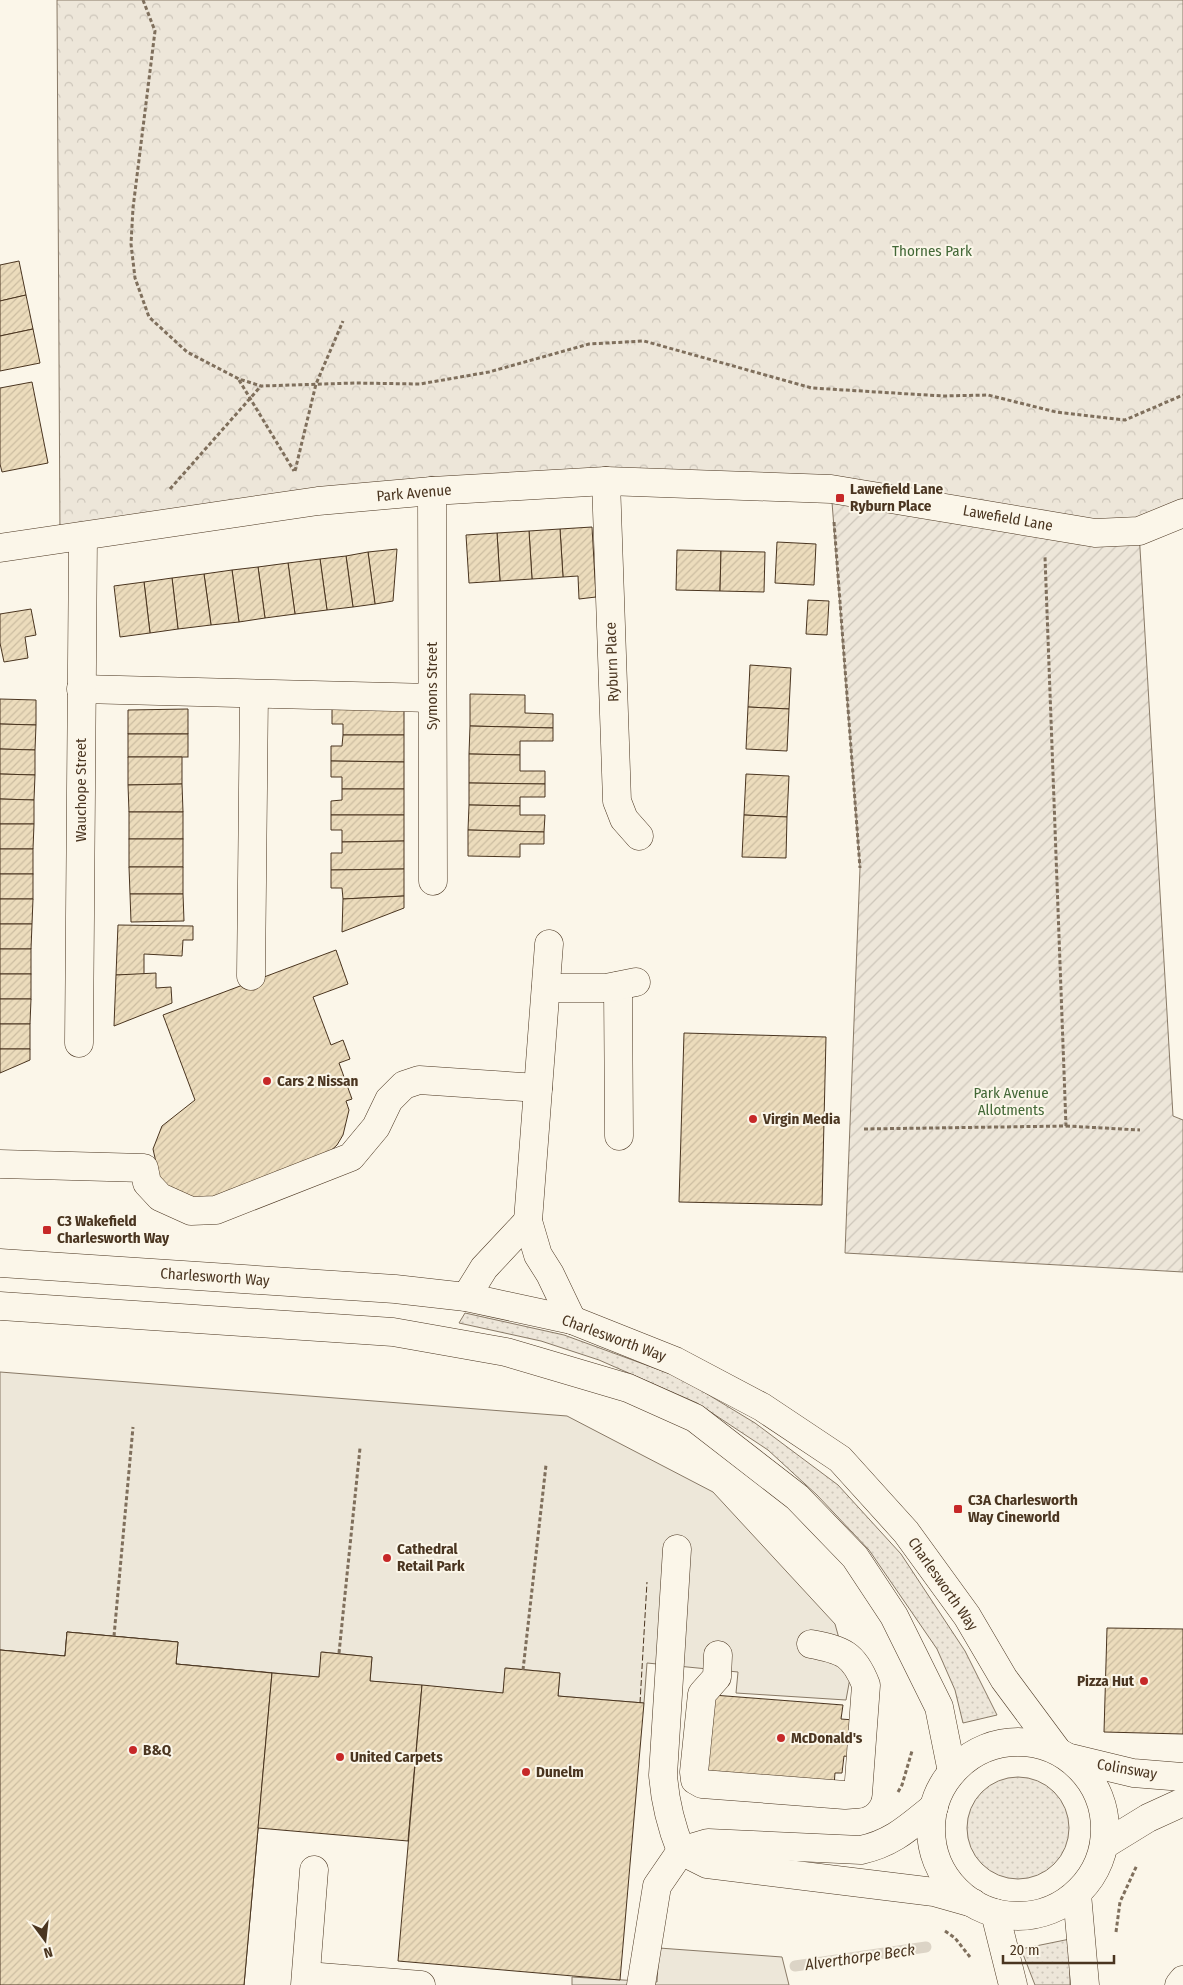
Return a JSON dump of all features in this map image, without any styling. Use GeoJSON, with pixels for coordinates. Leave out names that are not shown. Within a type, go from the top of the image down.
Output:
{"type":"FeatureCollection","features":[{"type":"Feature","properties":{"kind":"main road","name":"Park Avenue"},"geometry":{"type":"LineString","coordinates":[[0,548],[286,506],[432,491],[606,481],[831,489]]}},
{"type":"Feature","properties":{"kind":"main road","name":"Ryburn Place"},"geometry":{"type":"LineString","coordinates":[[606,481],[617,801],[624,819],[639,836]]}},
{"type":"Feature","properties":{"kind":"main road","name":"Lawefield Lane"},"geometry":{"type":"LineString","coordinates":[[831,489],[1095,534],[1139,531],[1183,513]]}},
{"type":"Feature","properties":{"kind":"main road","name":"Symons Street"},"geometry":{"type":"LineString","coordinates":[[432,491],[433,881]]}},
{"type":"Feature","properties":{"kind":"main road","name":"Wauchope Street"},"geometry":{"type":"LineString","coordinates":[[79,1043],[83,537]]}},
{"type":"Feature","properties":{"kind":"main road"},"geometry":{"type":"LineString","coordinates":[[82,689],[432,698]]}},
{"type":"Feature","properties":{"kind":"main road"},"geometry":{"type":"LineString","coordinates":[[250,976],[254,694]]}},
{"type":"Feature","properties":{"kind":"main road"},"geometry":{"type":"LineString","coordinates":[[549,944],[528,1221],[538,1255],[550,1274],[572,1320]]}},
{"type":"Feature","properties":{"kind":"main road"},"geometry":{"type":"LineString","coordinates":[[546,988],[606,988],[627,984],[618,1136]]}},
{"type":"Feature","properties":{"kind":"main road"},"geometry":{"type":"LineString","coordinates":[[0,1164],[144,1168],[148,1183],[160,1197],[191,1211],[216,1210],[350,1157],[376,1127],[389,1100],[404,1085],[419,1080],[538,1088]]}},
{"type":"Feature","properties":{"kind":"main road"},"geometry":{"type":"LineString","coordinates":[[466,1297],[484,1268],[528,1221]]}},
{"type":"Feature","properties":{"kind":"main road","name":"Charlesworth Way"},"geometry":{"type":"LineString","coordinates":[[0,1263],[395,1289],[466,1297],[572,1320],[675,1361],[762,1407],[840,1459],[906,1532],[968,1616],[1004,1679],[1063,1754]]}},
{"type":"Feature","properties":{"kind":"main road"},"geometry":{"type":"LineString","coordinates":[[0,1306],[393,1332],[506,1352],[628,1388],[695,1418],[797,1497],[855,1557],[894,1616],[939,1707],[952,1772]]}},
{"type":"Feature","properties":{"kind":"main road"},"geometry":{"type":"LineString","coordinates":[[677,1549],[663,1775],[664,1796],[671,1826],[680,1851],[707,1864],[934,1892],[984,1908],[1024,1916],[1052,1910],[1077,1894],[1095,1872],[1104,1845],[1105,1817],[1097,1789],[1080,1766],[1063,1754],[1029,1741],[1001,1743],[974,1753],[952,1772],[941,1788],[934,1806],[931,1828],[933,1850],[941,1870],[954,1888],[984,1908],[1013,1985]]}},
{"type":"Feature","properties":{"kind":"main road"},"geometry":{"type":"LineString","coordinates":[[718,1655],[717,1677],[702,1694],[694,1772],[696,1780],[702,1784],[845,1795],[858,1794],[866,1685],[848,1654],[811,1644]]}},
{"type":"Feature","properties":{"kind":"main road","name":"Colinsway"},"geometry":{"type":"LineString","coordinates":[[1063,1754],[1133,1773],[1183,1776]]}},
{"type":"Feature","properties":{"kind":"main road"},"geometry":{"type":"LineString","coordinates":[[1104,1845],[1148,1818],[1183,1802]]}},
{"type":"Feature","properties":{"kind":"main road"},"geometry":{"type":"LineString","coordinates":[[641,1985],[657,1886],[680,1851],[708,1843],[861,1850],[880,1846],[901,1834],[934,1806]]}},
{"type":"Feature","properties":{"kind":"main road"},"geometry":{"type":"LineString","coordinates":[[314,1870],[306,1981],[421,1985]]}},
{"type":"Feature","properties":{"kind":"main road"},"geometry":{"type":"LineString","coordinates":[[1077,1894],[1085,1985]]}},
{"type":"Feature","properties":{"kind":"main road"},"geometry":{"type":"LineString","coordinates":[[1179,1985],[1183,1980]]}},
{"type":"Feature","properties":{"kind":"path"},"geometry":{"type":"LineString","coordinates":[[143,0],[155,31],[133,208],[131,244],[135,278],[149,317],[187,352],[239,380],[260,386],[356,383],[420,384],[489,372],[589,344],[644,341],[812,388],[943,396],[988,395],[1056,412],[1125,420],[1183,395]]}},
{"type":"Feature","properties":{"kind":"path"},"geometry":{"type":"LineString","coordinates":[[286,506],[316,384],[343,321]]}},
{"type":"Feature","properties":{"kind":"path"},"geometry":{"type":"LineString","coordinates":[[239,380],[295,471]]}},
{"type":"Feature","properties":{"kind":"path"},"geometry":{"type":"LineString","coordinates":[[134,529],[260,386]]}},
{"type":"Feature","properties":{"kind":"path"},"geometry":{"type":"LineString","coordinates":[[831,489],[860,868]]}},
{"type":"Feature","properties":{"kind":"path"},"geometry":{"type":"LineString","coordinates":[[1045,525],[1066,1126]]}},
{"type":"Feature","properties":{"kind":"path"},"geometry":{"type":"LineString","coordinates":[[864,1129],[1066,1126],[1140,1130]]}},
{"type":"Feature","properties":{"kind":"path"},"geometry":{"type":"LineString","coordinates":[[114,1636],[133,1427]]}},
{"type":"Feature","properties":{"kind":"path"},"geometry":{"type":"LineString","coordinates":[[339,1653],[360,1448]]}},
{"type":"Feature","properties":{"kind":"path"},"geometry":{"type":"LineString","coordinates":[[522,1670],[546,1465]]}},
{"type":"Feature","properties":{"kind":"path"},"geometry":{"type":"LineString","coordinates":[[1115,1938],[1120,1902],[1136,1866],[1156,1841],[1148,1818]]}},
{"type":"Feature","properties":{"kind":"green space","name":"Thornes Park"},"geometry":{"type":"Polygon","coordinates":[[[57,0],[1183,0],[1183,513],[1139,531],[957,509],[606,481],[60,539],[57,0]]]}},
{"type":"Feature","properties":{"kind":"green space","name":"Park Avenue Allotments"},"geometry":{"type":"Polygon","coordinates":[[[831,489],[1139,531],[1173,1116],[1183,1120],[1183,1272],[845,1253],[860,868],[831,489]]]}},
{"type":"Feature","properties":{"kind":"green space"},"geometry":{"type":"Polygon","coordinates":[[[465,1313],[564,1335],[679,1377],[755,1423],[838,1485],[901,1554],[965,1651],[997,1715],[963,1723],[955,1690],[937,1649],[869,1550],[817,1495],[768,1450],[697,1403],[599,1360],[541,1341],[459,1323],[465,1313]]]}},
{"type":"Feature","properties":{"kind":"green space"},"geometry":{"type":"Polygon","coordinates":[[[1018,1777],[1038,1780],[1047,1785],[1061,1799],[1066,1808],[1069,1828],[1066,1848],[1061,1857],[1047,1871],[1038,1876],[1018,1879],[998,1876],[989,1871],[975,1857],[970,1848],[967,1828],[970,1808],[975,1799],[989,1785],[998,1780],[1018,1777]]]}},
{"type":"Feature","properties":{"kind":"green space"},"geometry":{"type":"Polygon","coordinates":[[[1070,1939],[1070,1985],[1035,1985],[1021,1949],[1070,1939]]]}},
{"type":"Feature","properties":{"kind":"shaded area","name":"Cathedral Retail Park"},"geometry":{"type":"Polygon","coordinates":[[[0,1372],[567,1416],[713,1492],[835,1624],[850,1678],[846,1700],[736,1693],[738,1672],[647,1663],[644,1703],[558,1696],[560,1673],[506,1668],[503,1693],[370,1681],[372,1657],[322,1652],[319,1677],[176,1664],[177,1642],[67,1632],[65,1656],[0,1650],[0,1372]]]}},
{"type":"Feature","properties":{"kind":"shaded area"},"geometry":{"type":"Polygon","coordinates":[[[659,1948],[782,1957],[789,1985],[572,1985],[572,1977],[657,1982],[659,1948]]]}},
{"type":"Feature","properties":{"kind":"building"},"geometry":{"type":"Polygon","coordinates":[[[19,261],[26,295],[0,301],[0,265],[19,261]]]}},
{"type":"Feature","properties":{"kind":"building"},"geometry":{"type":"Polygon","coordinates":[[[26,295],[33,329],[0,336],[0,301],[26,295]]]}},
{"type":"Feature","properties":{"kind":"building"},"geometry":{"type":"Polygon","coordinates":[[[33,329],[40,363],[0,371],[0,336],[33,329]]]}},
{"type":"Feature","properties":{"kind":"building"},"geometry":{"type":"Polygon","coordinates":[[[32,382],[48,463],[2,472],[0,464],[0,388],[32,382]]]}},
{"type":"Feature","properties":{"kind":"building"},"geometry":{"type":"Polygon","coordinates":[[[592,527],[596,597],[579,599],[578,576],[563,577],[560,529],[592,527]]]}},
{"type":"Feature","properties":{"kind":"building"},"geometry":{"type":"Polygon","coordinates":[[[560,529],[563,577],[532,579],[529,531],[560,529]]]}},
{"type":"Feature","properties":{"kind":"building"},"geometry":{"type":"Polygon","coordinates":[[[529,531],[532,579],[500,581],[497,533],[529,531]]]}},
{"type":"Feature","properties":{"kind":"building"},"geometry":{"type":"Polygon","coordinates":[[[497,533],[500,581],[469,583],[466,535],[497,533]]]}},
{"type":"Feature","properties":{"kind":"building"},"geometry":{"type":"Polygon","coordinates":[[[777,542],[816,544],[814,585],[775,583],[777,542]]]}},
{"type":"Feature","properties":{"kind":"building"},"geometry":{"type":"Polygon","coordinates":[[[397,549],[393,601],[375,604],[368,552],[397,549]]]}},
{"type":"Feature","properties":{"kind":"building"},"geometry":{"type":"Polygon","coordinates":[[[677,550],[721,551],[720,591],[676,590],[677,550]]]}},
{"type":"Feature","properties":{"kind":"building"},"geometry":{"type":"Polygon","coordinates":[[[721,551],[765,552],[764,592],[720,591],[721,551]]]}},
{"type":"Feature","properties":{"kind":"building"},"geometry":{"type":"Polygon","coordinates":[[[368,552],[375,604],[353,607],[346,556],[368,552]]]}},
{"type":"Feature","properties":{"kind":"building"},"geometry":{"type":"Polygon","coordinates":[[[346,556],[353,607],[327,610],[320,559],[346,556]]]}},
{"type":"Feature","properties":{"kind":"building"},"geometry":{"type":"Polygon","coordinates":[[[320,559],[327,610],[295,614],[288,563],[320,559]]]}},
{"type":"Feature","properties":{"kind":"building"},"geometry":{"type":"Polygon","coordinates":[[[288,563],[295,614],[265,618],[258,567],[288,563]]]}},
{"type":"Feature","properties":{"kind":"building"},"geometry":{"type":"Polygon","coordinates":[[[258,567],[265,618],[239,622],[232,570],[258,567]]]}},
{"type":"Feature","properties":{"kind":"building"},"geometry":{"type":"Polygon","coordinates":[[[232,570],[239,622],[211,625],[204,574],[232,570]]]}},
{"type":"Feature","properties":{"kind":"building"},"geometry":{"type":"Polygon","coordinates":[[[204,574],[211,625],[178,629],[172,578],[204,574]]]}},
{"type":"Feature","properties":{"kind":"building"},"geometry":{"type":"Polygon","coordinates":[[[172,578],[178,629],[150,633],[144,582],[172,578]]]}},
{"type":"Feature","properties":{"kind":"building"},"geometry":{"type":"Polygon","coordinates":[[[144,582],[150,633],[120,637],[114,586],[144,582]]]}},
{"type":"Feature","properties":{"kind":"building"},"geometry":{"type":"Polygon","coordinates":[[[808,600],[829,601],[827,635],[806,634],[808,600]]]}},
{"type":"Feature","properties":{"kind":"building"},"geometry":{"type":"Polygon","coordinates":[[[31,609],[36,635],[25,637],[28,658],[4,662],[0,643],[0,614],[31,609]]]}},
{"type":"Feature","properties":{"kind":"building"},"geometry":{"type":"Polygon","coordinates":[[[750,665],[791,668],[789,709],[748,707],[750,665]]]}},
{"type":"Feature","properties":{"kind":"building"},"geometry":{"type":"Polygon","coordinates":[[[470,694],[525,695],[525,713],[553,714],[553,728],[470,726],[470,694]]]}},
{"type":"Feature","properties":{"kind":"building"},"geometry":{"type":"Polygon","coordinates":[[[0,699],[36,700],[36,725],[0,724],[0,699]]]}},
{"type":"Feature","properties":{"kind":"building"},"geometry":{"type":"Polygon","coordinates":[[[748,707],[789,709],[787,751],[746,749],[748,707]]]}},
{"type":"Feature","properties":{"kind":"building"},"geometry":{"type":"Polygon","coordinates":[[[188,709],[188,734],[128,734],[128,710],[188,709]]]}},
{"type":"Feature","properties":{"kind":"building"},"geometry":{"type":"Polygon","coordinates":[[[332,709],[404,710],[404,735],[343,735],[343,724],[332,724],[332,709]]]}},
{"type":"Feature","properties":{"kind":"building"},"geometry":{"type":"Polygon","coordinates":[[[0,724],[36,725],[35,750],[0,749],[0,724]]]}},
{"type":"Feature","properties":{"kind":"building"},"geometry":{"type":"Polygon","coordinates":[[[470,726],[553,728],[553,741],[520,741],[520,755],[469,754],[470,726]]]}},
{"type":"Feature","properties":{"kind":"building"},"geometry":{"type":"Polygon","coordinates":[[[128,734],[188,734],[188,757],[128,757],[128,734]]]}},
{"type":"Feature","properties":{"kind":"building"},"geometry":{"type":"Polygon","coordinates":[[[343,735],[404,735],[404,762],[331,761],[331,746],[342,746],[343,735]]]}},
{"type":"Feature","properties":{"kind":"building"},"geometry":{"type":"Polygon","coordinates":[[[0,749],[35,750],[35,775],[0,774],[0,749]]]}},
{"type":"Feature","properties":{"kind":"building"},"geometry":{"type":"Polygon","coordinates":[[[469,754],[520,755],[520,771],[545,771],[545,784],[469,783],[469,754]]]}},
{"type":"Feature","properties":{"kind":"building"},"geometry":{"type":"Polygon","coordinates":[[[128,757],[182,757],[182,784],[128,785],[128,757]]]}},
{"type":"Feature","properties":{"kind":"building"},"geometry":{"type":"Polygon","coordinates":[[[331,761],[404,762],[404,789],[342,789],[342,777],[331,777],[331,761]]]}},
{"type":"Feature","properties":{"kind":"building"},"geometry":{"type":"Polygon","coordinates":[[[0,774],[35,775],[34,800],[0,799],[0,774]]]}},
{"type":"Feature","properties":{"kind":"building"},"geometry":{"type":"Polygon","coordinates":[[[746,774],[789,776],[787,817],[744,815],[746,774]]]}},
{"type":"Feature","properties":{"kind":"building"},"geometry":{"type":"Polygon","coordinates":[[[469,783],[545,784],[545,797],[520,797],[520,806],[469,805],[469,783]]]}},
{"type":"Feature","properties":{"kind":"building"},"geometry":{"type":"Polygon","coordinates":[[[182,784],[183,812],[129,812],[128,785],[182,784]]]}},
{"type":"Feature","properties":{"kind":"building"},"geometry":{"type":"Polygon","coordinates":[[[342,789],[404,789],[404,815],[331,815],[331,801],[342,800],[342,789]]]}},
{"type":"Feature","properties":{"kind":"building"},"geometry":{"type":"Polygon","coordinates":[[[0,799],[34,800],[34,824],[0,824],[0,799]]]}},
{"type":"Feature","properties":{"kind":"building"},"geometry":{"type":"Polygon","coordinates":[[[469,805],[520,806],[520,815],[545,815],[544,832],[468,830],[469,805]]]}},
{"type":"Feature","properties":{"kind":"building"},"geometry":{"type":"Polygon","coordinates":[[[129,812],[183,812],[183,839],[129,839],[129,812]]]}},
{"type":"Feature","properties":{"kind":"building"},"geometry":{"type":"Polygon","coordinates":[[[331,815],[404,815],[404,841],[342,842],[342,830],[331,830],[331,815]]]}},
{"type":"Feature","properties":{"kind":"building"},"geometry":{"type":"Polygon","coordinates":[[[744,815],[787,817],[786,858],[742,857],[744,815]]]}},
{"type":"Feature","properties":{"kind":"building"},"geometry":{"type":"Polygon","coordinates":[[[0,824],[34,824],[33,849],[0,849],[0,824]]]}},
{"type":"Feature","properties":{"kind":"building"},"geometry":{"type":"Polygon","coordinates":[[[468,830],[544,832],[544,844],[520,844],[520,857],[468,856],[468,830]]]}},
{"type":"Feature","properties":{"kind":"building"},"geometry":{"type":"Polygon","coordinates":[[[129,839],[183,839],[183,867],[129,867],[129,839]]]}},
{"type":"Feature","properties":{"kind":"building"},"geometry":{"type":"Polygon","coordinates":[[[404,841],[404,869],[331,870],[331,853],[342,853],[342,842],[404,841]]]}},
{"type":"Feature","properties":{"kind":"building"},"geometry":{"type":"Polygon","coordinates":[[[0,849],[33,849],[33,874],[0,874],[0,849]]]}},
{"type":"Feature","properties":{"kind":"building"},"geometry":{"type":"Polygon","coordinates":[[[129,867],[183,867],[183,894],[130,894],[129,867]]]}},
{"type":"Feature","properties":{"kind":"building"},"geometry":{"type":"Polygon","coordinates":[[[404,869],[404,896],[343,899],[342,888],[331,888],[331,870],[404,869]]]}},
{"type":"Feature","properties":{"kind":"building"},"geometry":{"type":"Polygon","coordinates":[[[0,874],[33,874],[33,899],[0,899],[0,874]]]}},
{"type":"Feature","properties":{"kind":"building"},"geometry":{"type":"Polygon","coordinates":[[[130,894],[183,894],[184,921],[131,922],[130,894]]]}},
{"type":"Feature","properties":{"kind":"building"},"geometry":{"type":"Polygon","coordinates":[[[404,896],[404,908],[342,932],[343,899],[404,896]]]}},
{"type":"Feature","properties":{"kind":"building"},"geometry":{"type":"Polygon","coordinates":[[[0,899],[33,899],[32,924],[0,924],[0,899]]]}},
{"type":"Feature","properties":{"kind":"building"},"geometry":{"type":"Polygon","coordinates":[[[0,924],[32,924],[31,949],[0,949],[0,924]]]}},
{"type":"Feature","properties":{"kind":"building"},"geometry":{"type":"Polygon","coordinates":[[[118,925],[193,926],[193,940],[183,940],[182,956],[144,954],[144,975],[116,975],[118,925]]]}},
{"type":"Feature","properties":{"kind":"building"},"geometry":{"type":"Polygon","coordinates":[[[0,949],[31,949],[31,974],[0,974],[0,949]]]}},
{"type":"Feature","properties":{"kind":"building","name":"Cars 2 Nissan"},"geometry":{"type":"Polygon","coordinates":[[[336,950],[348,984],[313,997],[331,1045],[343,1040],[350,1059],[339,1063],[352,1099],[346,1101],[349,1110],[343,1135],[337,1145],[316,1164],[209,1202],[179,1197],[159,1176],[153,1149],[162,1126],[195,1100],[163,1015],[336,950]]]}},
{"type":"Feature","properties":{"kind":"building"},"geometry":{"type":"Polygon","coordinates":[[[156,973],[156,988],[171,987],[172,1003],[114,1026],[116,975],[156,973]]]}},
{"type":"Feature","properties":{"kind":"building"},"geometry":{"type":"Polygon","coordinates":[[[0,974],[31,974],[31,999],[0,999],[0,974]]]}},
{"type":"Feature","properties":{"kind":"building"},"geometry":{"type":"Polygon","coordinates":[[[0,999],[31,999],[30,1024],[0,1024],[0,999]]]}},
{"type":"Feature","properties":{"kind":"building"},"geometry":{"type":"Polygon","coordinates":[[[0,1024],[30,1024],[30,1049],[0,1049],[0,1024]]]}},
{"type":"Feature","properties":{"kind":"building","name":"Virgin Media"},"geometry":{"type":"Polygon","coordinates":[[[684,1033],[826,1037],[822,1205],[679,1202],[684,1033]]]}},
{"type":"Feature","properties":{"kind":"building"},"geometry":{"type":"Polygon","coordinates":[[[0,1049],[30,1049],[30,1060],[0,1073],[0,1049]]]}},
{"type":"Feature","properties":{"kind":"building","name":"Pizza Hut"},"geometry":{"type":"Polygon","coordinates":[[[1107,1628],[1183,1629],[1183,1734],[1104,1732],[1107,1628]]]}},
{"type":"Feature","properties":{"kind":"building","name":"B&Q"},"geometry":{"type":"Polygon","coordinates":[[[67,1632],[178,1642],[176,1664],[272,1673],[244,1985],[0,1985],[0,1650],[65,1656],[67,1632]]]}},
{"type":"Feature","properties":{"kind":"building","name":"B&Q"},"geometry":{"type":"Polygon","coordinates":[[[67,1632],[178,1642],[176,1664],[272,1673],[244,1985],[0,1985],[0,1650],[65,1656],[67,1632]]]}},
{"type":"Feature","properties":{"kind":"building","name":"United Carpets"},"geometry":{"type":"Polygon","coordinates":[[[321,1652],[372,1657],[370,1681],[422,1685],[408,1841],[258,1828],[272,1673],[319,1677],[321,1652]]]}},
{"type":"Feature","properties":{"kind":"building","name":"Dunelm"},"geometry":{"type":"Polygon","coordinates":[[[505,1668],[560,1673],[558,1696],[644,1703],[620,1980],[398,1961],[422,1685],[503,1693],[505,1668]]]}},
{"type":"Feature","properties":{"kind":"building","name":"McDonald's"},"geometry":{"type":"Polygon","coordinates":[[[713,1695],[843,1705],[841,1719],[854,1720],[851,1757],[844,1756],[842,1773],[835,1773],[834,1786],[711,1775],[707,1767],[713,1695]]]}},
{"type":"Feature","properties":{"kind":"waterway","name":"Alverthorpe Beck"},"geometry":{"type":"LineString","coordinates":[[795,1966],[926,1947]]}},
{"type":"Feature","properties":{"kind":"fence"},"geometry":{"type":"LineString","coordinates":[[640,1703],[647,1582]]}},
{"type":"Feature","properties":{"kind":"place","name":"Lawefield Lane Ryburn Place"},"geometry":{"type":"Point","coordinates":[840,498]}},
{"type":"Feature","properties":{"kind":"place","name":"Cars 2 Nissan"},"geometry":{"type":"Point","coordinates":[267,1081]}},
{"type":"Feature","properties":{"kind":"place","name":"Virgin Media"},"geometry":{"type":"Point","coordinates":[753,1119]}},
{"type":"Feature","properties":{"kind":"place","name":"C3 Wakefield Charlesworth Way"},"geometry":{"type":"Point","coordinates":[47,1230]}},
{"type":"Feature","properties":{"kind":"place","name":"C3A Charlesworth Way Cineworld"},"geometry":{"type":"Point","coordinates":[958,1509]}},
{"type":"Feature","properties":{"kind":"place","name":"Cathedral Retail Park"},"geometry":{"type":"Point","coordinates":[387,1558]}},
{"type":"Feature","properties":{"kind":"place","name":"Pizza Hut"},"geometry":{"type":"Point","coordinates":[1144,1681]}},
{"type":"Feature","properties":{"kind":"place","name":"McDonald's"},"geometry":{"type":"Point","coordinates":[781,1738]}},
{"type":"Feature","properties":{"kind":"place","name":"B&Q"},"geometry":{"type":"Point","coordinates":[133,1750]}},
{"type":"Feature","properties":{"kind":"place","name":"United Carpets"},"geometry":{"type":"Point","coordinates":[340,1757]}},
{"type":"Feature","properties":{"kind":"place","name":"Dunelm"},"geometry":{"type":"Point","coordinates":[526,1772]}}]}
